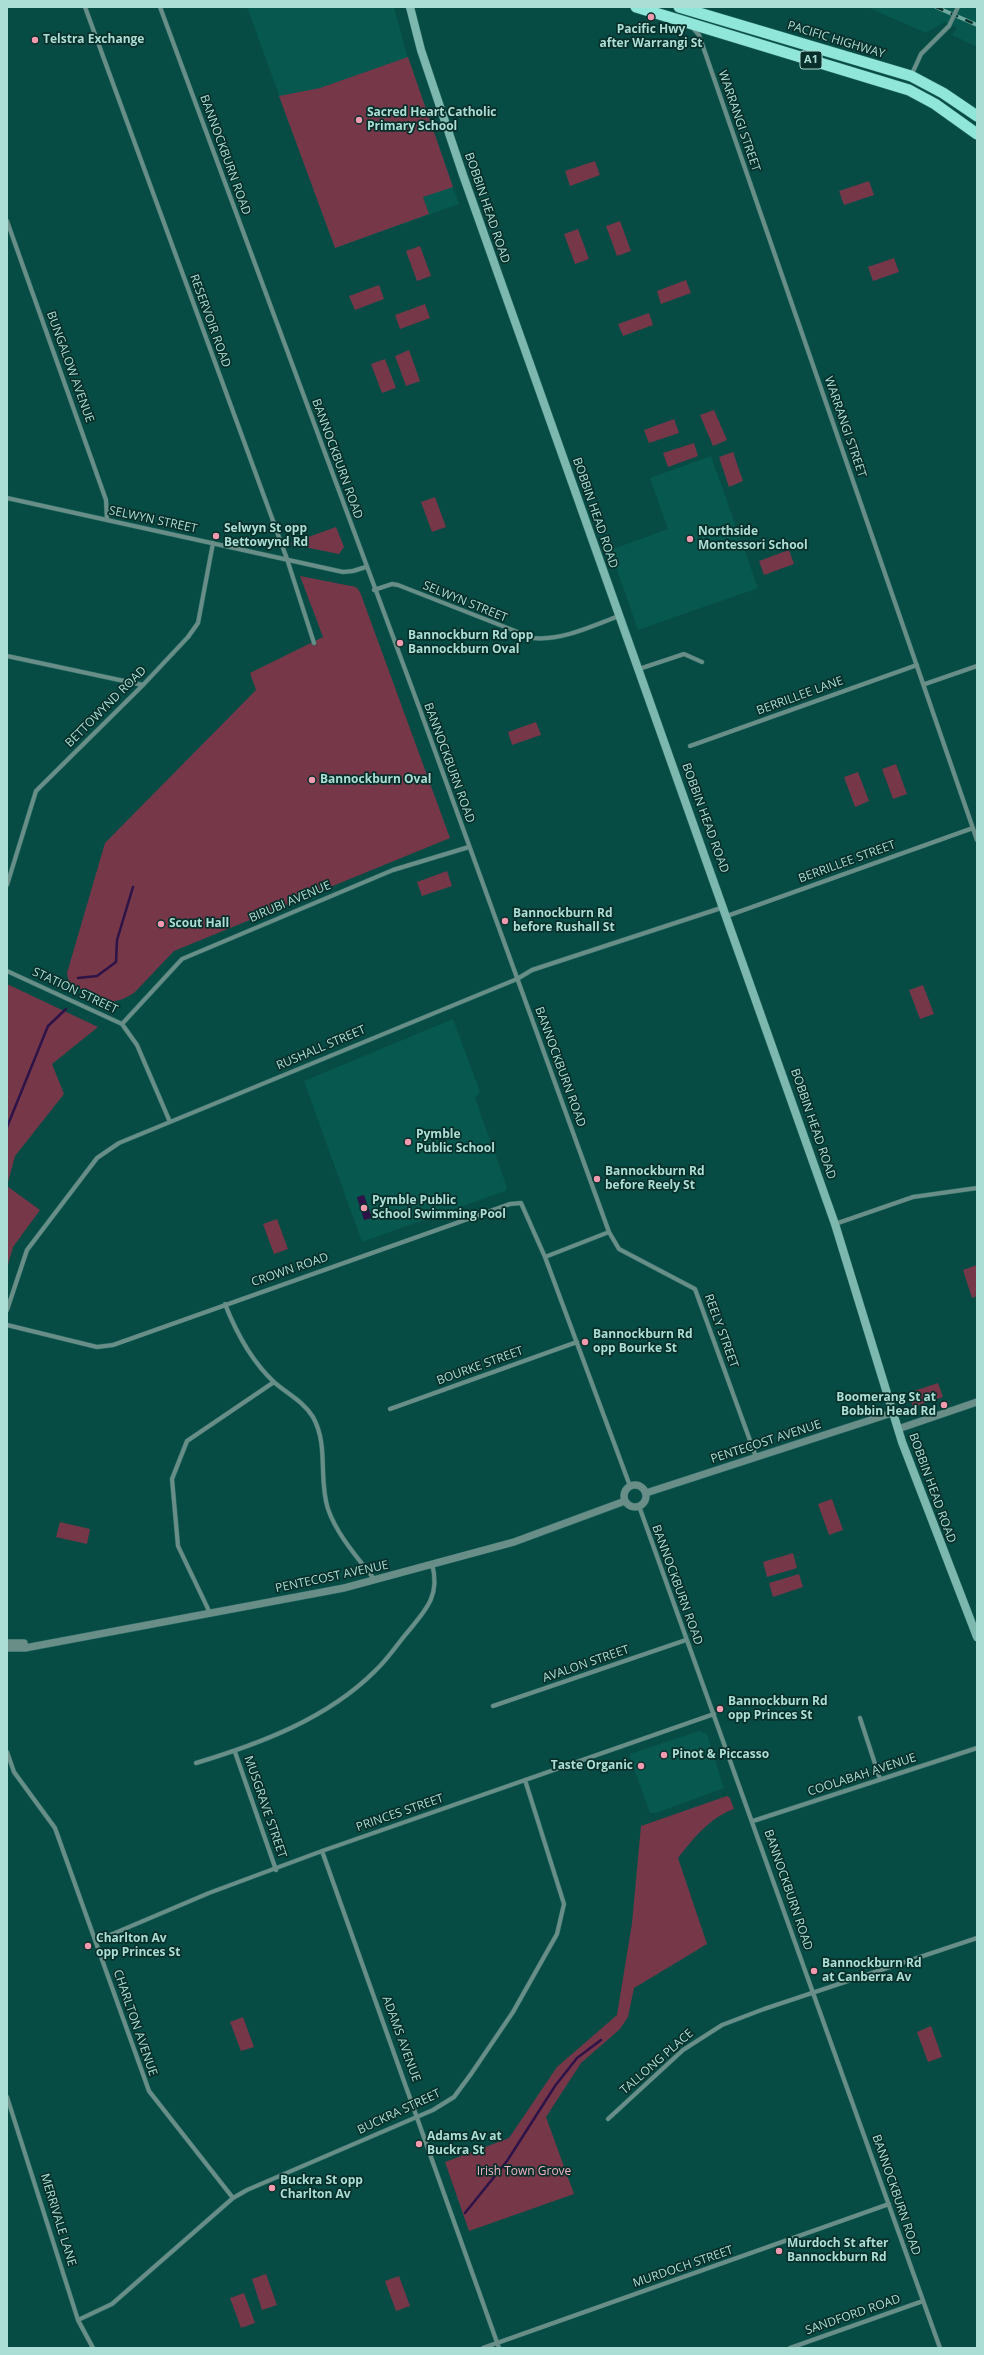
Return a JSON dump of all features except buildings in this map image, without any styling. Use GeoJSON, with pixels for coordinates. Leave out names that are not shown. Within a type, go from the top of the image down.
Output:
{"type":"FeatureCollection","features":[{"type":"Feature","properties":{"kind":"highway","name":"PACIFIC HIGHWAY"},"geometry":{"type":"LineString","coordinates":[[636,7],[909,90],[935,104],[977,134]]}},
{"type":"Feature","properties":{"kind":"highway","name":"PACIFIC HIGHWAY"},"geometry":{"type":"LineString","coordinates":[[679,7],[911,76],[942,93],[977,116]]}},
{"type":"Feature","properties":{"kind":"main road","name":"BOBBIN HEAD ROAD"},"geometry":{"type":"LineString","coordinates":[[410,7],[421,50],[463,175],[724,907],[835,1224],[892,1413],[977,1637]]}},
{"type":"Feature","properties":{"kind":"street","name":"RESERVOIR ROAD"},"geometry":{"type":"LineString","coordinates":[[85,7],[287,559],[314,642]]}},
{"type":"Feature","properties":{"kind":"street","name":"BANNOCKBURN ROAD"},"geometry":{"type":"LineString","coordinates":[[160,7],[609,1232]]}},
{"type":"Feature","properties":{"kind":"street"},"geometry":{"type":"LineString","coordinates":[[911,76],[921,54],[949,26],[958,7]]}},
{"type":"Feature","properties":{"kind":"street","name":"WARRANGI STREET"},"geometry":{"type":"LineString","coordinates":[[689,23],[699,35],[977,840]]}},
{"type":"Feature","properties":{"kind":"street","name":"BUNGALOW AVENUE"},"geometry":{"type":"LineString","coordinates":[[7,221],[106,500],[107,520]]}},
{"type":"Feature","properties":{"kind":"street","name":"SELWYN STREET"},"geometry":{"type":"LineString","coordinates":[[7,498],[343,572],[354,571],[366,567]]}},
{"type":"Feature","properties":{"kind":"street","name":"BETTOWYND ROAD"},"geometry":{"type":"LineString","coordinates":[[7,885],[36,791],[143,685],[188,637],[198,623],[213,543]]}},
{"type":"Feature","properties":{"kind":"street","name":"SELWYN STREET"},"geometry":{"type":"LineString","coordinates":[[374,590],[392,584],[398,585],[533,638],[544,639],[559,636],[619,616]]}},
{"type":"Feature","properties":{"kind":"street"},"geometry":{"type":"LineString","coordinates":[[639,669],[684,654],[702,662]]}},
{"type":"Feature","properties":{"kind":"street"},"geometry":{"type":"LineString","coordinates":[[7,656],[143,685]]}},
{"type":"Feature","properties":{"kind":"street","name":"BERRILLEE LANE"},"geometry":{"type":"LineString","coordinates":[[690,746],[917,665]]}},
{"type":"Feature","properties":{"kind":"street"},"geometry":{"type":"LineString","coordinates":[[924,684],[977,666]]}},
{"type":"Feature","properties":{"kind":"street","name":"BERRILLEE STREET"},"geometry":{"type":"LineString","coordinates":[[727,916],[973,828]]}},
{"type":"Feature","properties":{"kind":"street","name":"BIRUBI AVENUE"},"geometry":{"type":"LineString","coordinates":[[122,1024],[182,959],[393,870],[469,847]]}},
{"type":"Feature","properties":{"kind":"street","name":"RUSHALL STREET"},"geometry":{"type":"LineString","coordinates":[[7,1310],[27,1250],[97,1158],[119,1143],[517,979],[532,970],[724,907]]}},
{"type":"Feature","properties":{"kind":"street","name":"STATION STREET"},"geometry":{"type":"LineString","coordinates":[[7,971],[122,1024],[136,1045],[170,1122]]}},
{"type":"Feature","properties":{"kind":"street"},"geometry":{"type":"LineString","coordinates":[[835,1224],[913,1197],[977,1188]]}},
{"type":"Feature","properties":{"kind":"street","name":"CROWN ROAD"},"geometry":{"type":"LineString","coordinates":[[7,1326],[97,1347],[113,1345],[516,1203],[521,1203],[525,1209],[545,1257]]}},
{"type":"Feature","properties":{"kind":"street"},"geometry":{"type":"LineString","coordinates":[[609,1232],[545,1257],[630,1486]]}},
{"type":"Feature","properties":{"kind":"street","name":"REELY STREET"},"geometry":{"type":"LineString","coordinates":[[609,1232],[619,1249],[695,1289],[756,1457]]}},
{"type":"Feature","properties":{"kind":"street"},"geometry":{"type":"LineString","coordinates":[[226,1304],[245,1346],[274,1382],[306,1407],[317,1425],[323,1446],[325,1491],[328,1508],[340,1531],[375,1580]]}},
{"type":"Feature","properties":{"kind":"street","name":"BOURKE STREET"},"geometry":{"type":"LineString","coordinates":[[390,1408],[577,1342]]}},
{"type":"Feature","properties":{"kind":"street"},"geometry":{"type":"LineString","coordinates":[[210,1613],[178,1546],[172,1479],[188,1441],[274,1382]]}},
{"type":"Feature","properties":{"kind":"street"},"geometry":{"type":"LineString","coordinates":[[898,1429],[977,1402]]}},
{"type":"Feature","properties":{"kind":"street","name":"PENTECOST AVENUE"},"geometry":{"type":"LineString","coordinates":[[646,1493],[892,1413]]}},
{"type":"Feature","properties":{"kind":"street"},"geometry":{"type":"LineString","coordinates":[[638,1485],[646,1493],[645,1501],[639,1506],[631,1506],[625,1501],[624,1493],[630,1486],[638,1485]]}},
{"type":"Feature","properties":{"kind":"street","name":"PENTECOST AVENUE"},"geometry":{"type":"LineString","coordinates":[[7,1648],[25,1648],[36,1644],[344,1588],[514,1542],[625,1501]]}},
{"type":"Feature","properties":{"kind":"street","name":"BANNOCKBURN ROAD"},"geometry":{"type":"LineString","coordinates":[[639,1506],[890,2204],[940,2348]]}},
{"type":"Feature","properties":{"kind":"street"},"geometry":{"type":"LineString","coordinates":[[196,1763],[235,1752],[275,1736],[312,1716],[345,1695],[375,1672],[431,1601],[436,1578],[432,1564]]}},
{"type":"Feature","properties":{"kind":"street","name":"AVALON STREET"},"geometry":{"type":"LineString","coordinates":[[493,1706],[686,1640]]}},
{"type":"Feature","properties":{"kind":"street","name":"PENTECOST AVENUE"},"geometry":{"type":"LineString","coordinates":[[7,1643],[36,1644]]}},
{"type":"Feature","properties":{"kind":"street","name":"PRINCES STREET"},"geometry":{"type":"LineString","coordinates":[[96,1941],[209,1893],[276,1870],[322,1851],[714,1714]]}},
{"type":"Feature","properties":{"kind":"street"},"geometry":{"type":"LineString","coordinates":[[860,1718],[880,1780]]}},
{"type":"Feature","properties":{"kind":"street","name":"COOLABAH AVENUE"},"geometry":{"type":"LineString","coordinates":[[753,1821],[977,1748]]}},
{"type":"Feature","properties":{"kind":"street","name":"CHARLTON AVENUE"},"geometry":{"type":"LineString","coordinates":[[7,1752],[14,1772],[55,1828],[149,2091],[233,2198]]}},
{"type":"Feature","properties":{"kind":"street","name":"MUSGRAVE STREET"},"geometry":{"type":"LineString","coordinates":[[235,1752],[276,1870]]}},
{"type":"Feature","properties":{"kind":"street","name":"BUCKRA STREET"},"geometry":{"type":"LineString","coordinates":[[78,2320],[112,2304],[233,2198],[247,2190],[418,2117],[454,2097],[513,2012],[557,1934],[564,1904],[525,1780]]}},
{"type":"Feature","properties":{"kind":"street","name":"ADAMS AVENUE"},"geometry":{"type":"LineString","coordinates":[[322,1851],[499,2348]]}},
{"type":"Feature","properties":{"kind":"street","name":"TALLONG PLACE"},"geometry":{"type":"LineString","coordinates":[[608,2119],[683,2050],[702,2036],[722,2025],[814,1992],[977,1938]]}},
{"type":"Feature","properties":{"kind":"street","name":"MERRIVALE LANE"},"geometry":{"type":"LineString","coordinates":[[7,2097],[78,2320],[93,2348]]}},
{"type":"Feature","properties":{"kind":"street","name":"MURDOCH STREET"},"geometry":{"type":"LineString","coordinates":[[483,2348],[890,2204]]}},
{"type":"Feature","properties":{"kind":"street","name":"SANDFORD ROAD"},"geometry":{"type":"LineString","coordinates":[[790,2348],[923,2301]]}},
{"type":"Feature","properties":{"kind":"shaded area","name":"Sacred Heart Catholic Primary School"},"geometry":{"type":"Polygon","coordinates":[[[247,7],[394,7],[406,52],[459,204],[335,248],[247,7]]]}},
{"type":"Feature","properties":{"kind":"shaded area"},"geometry":{"type":"Polygon","coordinates":[[[867,7],[977,7],[977,47],[952,35],[957,28],[945,22],[926,33],[867,7]]]}},
{"type":"Feature","properties":{"kind":"shaded area","name":"Northside Montessori School"},"geometry":{"type":"Polygon","coordinates":[[[711,456],[758,588],[638,630],[610,550],[668,529],[650,478],[711,456]]]}},
{"type":"Feature","properties":{"kind":"shaded area","name":"Pymble Public School"},"geometry":{"type":"Polygon","coordinates":[[[453,1019],[480,1092],[475,1098],[507,1187],[505,1191],[362,1242],[304,1081],[453,1019]]]}},
{"type":"Feature","properties":{"kind":"shaded area","name":"Pymble Public School Swimming Pool"},"geometry":{"type":"Polygon","coordinates":[[[364,1195],[372,1218],[364,1220],[357,1197],[364,1195]]]}},
{"type":"Feature","properties":{"kind":"shaded area"},"geometry":{"type":"Polygon","coordinates":[[[699,1731],[707,1734],[724,1788],[656,1813],[650,1813],[630,1754],[699,1731]]]}},
{"type":"Feature","properties":{"kind":"green space","name":"Sacred Heart Catholic Primary School"},"geometry":{"type":"Polygon","coordinates":[[[408,57],[453,187],[423,197],[429,214],[335,248],[279,96],[320,88],[408,57]]]}},
{"type":"Feature","properties":{"kind":"green space"},"geometry":{"type":"Polygon","coordinates":[[[595,161],[600,175],[570,186],[565,171],[595,161]]]}},
{"type":"Feature","properties":{"kind":"green space"},"geometry":{"type":"Polygon","coordinates":[[[869,181],[874,195],[844,205],[839,191],[869,181]]]}},
{"type":"Feature","properties":{"kind":"green space"},"geometry":{"type":"Polygon","coordinates":[[[620,221],[631,251],[617,256],[606,226],[620,221]]]}},
{"type":"Feature","properties":{"kind":"green space"},"geometry":{"type":"Polygon","coordinates":[[[578,229],[589,259],[575,264],[564,234],[578,229]]]}},
{"type":"Feature","properties":{"kind":"green space"},"geometry":{"type":"Polygon","coordinates":[[[420,246],[431,276],[417,281],[406,251],[420,246]]]}},
{"type":"Feature","properties":{"kind":"green space"},"geometry":{"type":"Polygon","coordinates":[[[894,258],[899,272],[873,281],[868,267],[894,258]]]}},
{"type":"Feature","properties":{"kind":"green space"},"geometry":{"type":"Polygon","coordinates":[[[686,280],[691,293],[661,304],[657,291],[686,280]]]}},
{"type":"Feature","properties":{"kind":"green space"},"geometry":{"type":"Polygon","coordinates":[[[379,285],[384,299],[355,310],[349,296],[379,285]]]}},
{"type":"Feature","properties":{"kind":"green space"},"geometry":{"type":"Polygon","coordinates":[[[425,304],[430,318],[400,329],[395,315],[425,304]]]}},
{"type":"Feature","properties":{"kind":"green space"},"geometry":{"type":"Polygon","coordinates":[[[649,313],[653,325],[623,336],[618,324],[649,313]]]}},
{"type":"Feature","properties":{"kind":"green space"},"geometry":{"type":"Polygon","coordinates":[[[409,350],[420,381],[406,386],[395,356],[409,350]]]}},
{"type":"Feature","properties":{"kind":"green space"},"geometry":{"type":"Polygon","coordinates":[[[385,359],[396,388],[382,393],[371,364],[385,359]]]}},
{"type":"Feature","properties":{"kind":"green space"},"geometry":{"type":"Polygon","coordinates":[[[714,410],[727,440],[713,446],[700,415],[714,410]]]}},
{"type":"Feature","properties":{"kind":"green space"},"geometry":{"type":"Polygon","coordinates":[[[674,419],[679,433],[649,443],[644,430],[674,419]]]}},
{"type":"Feature","properties":{"kind":"green space"},"geometry":{"type":"Polygon","coordinates":[[[694,443],[698,456],[668,467],[663,453],[694,443]]]}},
{"type":"Feature","properties":{"kind":"green space"},"geometry":{"type":"Polygon","coordinates":[[[733,452],[743,481],[729,487],[719,457],[733,452]]]}},
{"type":"Feature","properties":{"kind":"green space"},"geometry":{"type":"Polygon","coordinates":[[[435,497],[446,527],[432,532],[421,502],[435,497]]]}},
{"type":"Feature","properties":{"kind":"green space"},"geometry":{"type":"Polygon","coordinates":[[[336,527],[344,547],[339,554],[289,544],[336,527]]]}},
{"type":"Feature","properties":{"kind":"green space"},"geometry":{"type":"Polygon","coordinates":[[[789,550],[794,564],[764,575],[759,561],[789,550]]]}},
{"type":"Feature","properties":{"kind":"green space","name":"Bannockburn Oval"},"geometry":{"type":"Polygon","coordinates":[[[300,576],[356,587],[360,592],[450,838],[174,951],[134,993],[123,999],[111,1002],[69,984],[67,973],[105,843],[256,690],[250,673],[323,637],[300,576]]]}},
{"type":"Feature","properties":{"kind":"green space"},"geometry":{"type":"Polygon","coordinates":[[[536,722],[541,735],[512,745],[508,732],[536,722]]]}},
{"type":"Feature","properties":{"kind":"green space"},"geometry":{"type":"Polygon","coordinates":[[[896,764],[907,794],[893,799],[882,769],[896,764]]]}},
{"type":"Feature","properties":{"kind":"green space"},"geometry":{"type":"Polygon","coordinates":[[[858,772],[869,801],[855,807],[844,777],[858,772]]]}},
{"type":"Feature","properties":{"kind":"green space"},"geometry":{"type":"Polygon","coordinates":[[[447,871],[452,886],[422,896],[417,882],[447,871]]]}},
{"type":"Feature","properties":{"kind":"green space"},"geometry":{"type":"Polygon","coordinates":[[[7,984],[98,1027],[52,1064],[64,1094],[15,1156],[7,1186],[7,984]]]}},
{"type":"Feature","properties":{"kind":"green space"},"geometry":{"type":"Polygon","coordinates":[[[923,985],[934,1014],[920,1019],[909,990],[923,985]]]}},
{"type":"Feature","properties":{"kind":"green space"},"geometry":{"type":"Polygon","coordinates":[[[7,1186],[40,1210],[13,1247],[7,1268],[7,1186]]]}},
{"type":"Feature","properties":{"kind":"green space"},"geometry":{"type":"Polygon","coordinates":[[[277,1219],[288,1249],[274,1254],[263,1224],[277,1219]]]}},
{"type":"Feature","properties":{"kind":"green space"},"geometry":{"type":"Polygon","coordinates":[[[977,1265],[977,1296],[972,1298],[963,1270],[977,1265]]]}},
{"type":"Feature","properties":{"kind":"green space"},"geometry":{"type":"Polygon","coordinates":[[[938,1383],[943,1397],[913,1407],[908,1393],[938,1383]]]}},
{"type":"Feature","properties":{"kind":"green space"},"geometry":{"type":"Polygon","coordinates":[[[832,1499],[843,1530],[829,1535],[818,1504],[832,1499]]]}},
{"type":"Feature","properties":{"kind":"green space"},"geometry":{"type":"Polygon","coordinates":[[[60,1522],[90,1529],[87,1544],[56,1537],[60,1522]]]}},
{"type":"Feature","properties":{"kind":"green space"},"geometry":{"type":"Polygon","coordinates":[[[793,1553],[797,1568],[767,1577],[763,1562],[793,1553]]]}},
{"type":"Feature","properties":{"kind":"green space"},"geometry":{"type":"Polygon","coordinates":[[[799,1574],[803,1587],[773,1597],[769,1583],[799,1574]]]}},
{"type":"Feature","properties":{"kind":"green space","name":"Irish Town Grove"},"geometry":{"type":"Polygon","coordinates":[[[727,1796],[730,1798],[734,1809],[717,1818],[703,1829],[678,1858],[707,1944],[634,1988],[628,2017],[620,2029],[581,2063],[546,2117],[574,2194],[469,2231],[445,2162],[509,2138],[557,2067],[617,2015],[632,1923],[641,1826],[727,1796]]]}},
{"type":"Feature","properties":{"kind":"green space"},"geometry":{"type":"Polygon","coordinates":[[[243,2017],[254,2047],[241,2051],[230,2022],[243,2017]]]}},
{"type":"Feature","properties":{"kind":"green space"},"geometry":{"type":"Polygon","coordinates":[[[931,2026],[942,2057],[928,2062],[917,2032],[931,2026]]]}},
{"type":"Feature","properties":{"kind":"green space"},"geometry":{"type":"Polygon","coordinates":[[[266,2274],[277,2305],[262,2310],[252,2279],[266,2274]]]}},
{"type":"Feature","properties":{"kind":"green space"},"geometry":{"type":"Polygon","coordinates":[[[399,2276],[410,2306],[396,2311],[385,2281],[399,2276]]]}},
{"type":"Feature","properties":{"kind":"green space"},"geometry":{"type":"Polygon","coordinates":[[[244,2293],[255,2323],[241,2328],[230,2298],[244,2293]]]}},
{"type":"Feature","properties":{"kind":"waterway"},"geometry":{"type":"LineString","coordinates":[[78,978],[97,976],[116,962],[117,940],[133,887]]}},
{"type":"Feature","properties":{"kind":"waterway"},"geometry":{"type":"LineString","coordinates":[[7,1127],[48,1026],[66,1009]]}},
{"type":"Feature","properties":{"kind":"waterway"},"geometry":{"type":"LineString","coordinates":[[465,2213],[507,2161],[555,2086],[577,2058],[601,2040]]}},
{"type":"Feature","properties":{"kind":"railway"},"geometry":{"type":"LineString","coordinates":[[936,7],[977,25]]}},
{"type":"Feature","properties":{"kind":"place","name":"Pacific Hwy after Warrangi St"},"geometry":{"type":"Point","coordinates":[651,17]}},
{"type":"Feature","properties":{"kind":"place","name":"Telstra Exchange"},"geometry":{"type":"Point","coordinates":[35,40]}},
{"type":"Feature","properties":{"kind":"place","name":"Sacred Heart Catholic Primary School"},"geometry":{"type":"Point","coordinates":[359,120]}},
{"type":"Feature","properties":{"kind":"place","name":"Selwyn St opp Bettowynd Rd"},"geometry":{"type":"Point","coordinates":[216,536]}},
{"type":"Feature","properties":{"kind":"place","name":"Northside Montessori School"},"geometry":{"type":"Point","coordinates":[690,539]}},
{"type":"Feature","properties":{"kind":"place","name":"Bannockburn Rd opp Bannockburn Oval"},"geometry":{"type":"Point","coordinates":[400,643]}},
{"type":"Feature","properties":{"kind":"place","name":"Bannockburn Oval"},"geometry":{"type":"Point","coordinates":[312,780]}},
{"type":"Feature","properties":{"kind":"place","name":"Bannockburn Rd before Rushall St"},"geometry":{"type":"Point","coordinates":[505,921]}},
{"type":"Feature","properties":{"kind":"place","name":"Scout Hall"},"geometry":{"type":"Point","coordinates":[161,924]}},
{"type":"Feature","properties":{"kind":"place","name":"Pymble Public School"},"geometry":{"type":"Point","coordinates":[408,1142]}},
{"type":"Feature","properties":{"kind":"place","name":"Bannockburn Rd before Reely St"},"geometry":{"type":"Point","coordinates":[597,1179]}},
{"type":"Feature","properties":{"kind":"place","name":"Pymble Public School Swimming Pool"},"geometry":{"type":"Point","coordinates":[364,1208]}},
{"type":"Feature","properties":{"kind":"place","name":"Bannockburn Rd opp Bourke St"},"geometry":{"type":"Point","coordinates":[585,1342]}},
{"type":"Feature","properties":{"kind":"place","name":"Boomerang St at Bobbin Head Rd"},"geometry":{"type":"Point","coordinates":[944,1405]}},
{"type":"Feature","properties":{"kind":"place","name":"Bannockburn Rd opp Princes St"},"geometry":{"type":"Point","coordinates":[720,1709]}},
{"type":"Feature","properties":{"kind":"place","name":"Pinot & Piccasso"},"geometry":{"type":"Point","coordinates":[664,1755]}},
{"type":"Feature","properties":{"kind":"place","name":"Taste Organic"},"geometry":{"type":"Point","coordinates":[641,1766]}},
{"type":"Feature","properties":{"kind":"place","name":"Charlton Av opp Princes St"},"geometry":{"type":"Point","coordinates":[88,1946]}},
{"type":"Feature","properties":{"kind":"place","name":"Bannockburn Rd at Canberra Av"},"geometry":{"type":"Point","coordinates":[814,1971]}},
{"type":"Feature","properties":{"kind":"place","name":"Adams Av at Buckra St"},"geometry":{"type":"Point","coordinates":[419,2144]}},
{"type":"Feature","properties":{"kind":"place","name":"Buckra St opp Charlton Av"},"geometry":{"type":"Point","coordinates":[272,2188]}},
{"type":"Feature","properties":{"kind":"place","name":"Murdoch St after Bannockburn Rd"},"geometry":{"type":"Point","coordinates":[779,2251]}}]}
